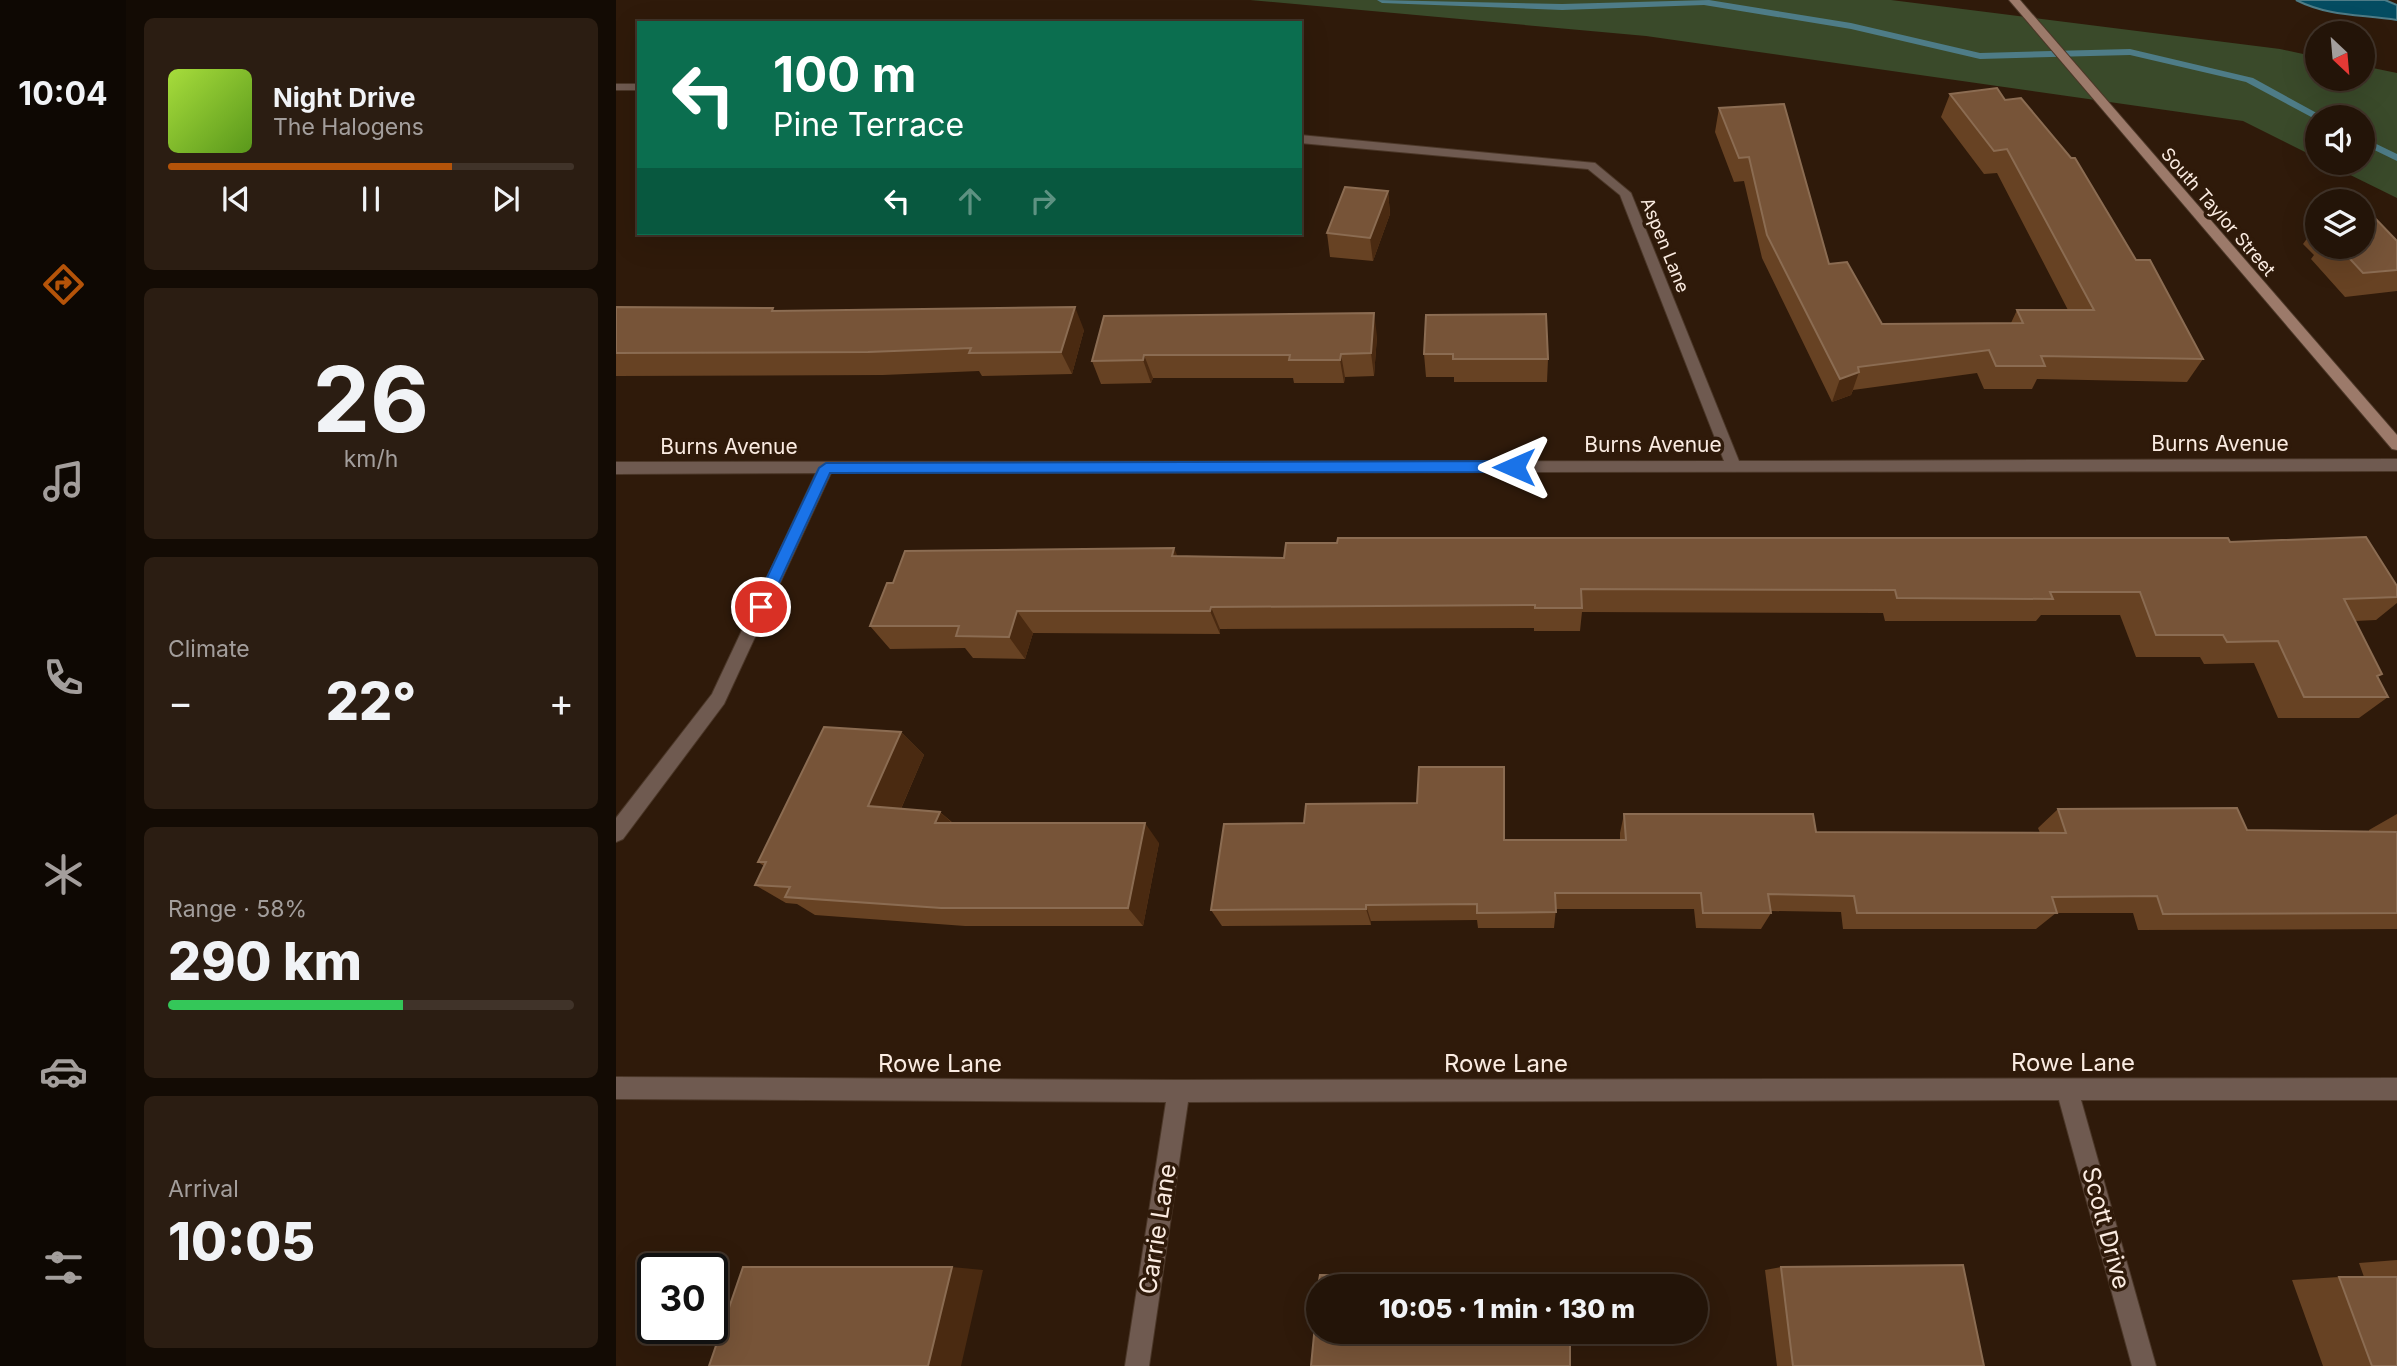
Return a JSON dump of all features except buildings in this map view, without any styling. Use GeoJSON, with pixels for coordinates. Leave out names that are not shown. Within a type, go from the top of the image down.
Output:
{"type":"FeatureCollection","features":[{"type":"Feature","properties":{"kind":"street","name":"South Taylor Street"},"geometry":{"type":"LineString","coordinates":[[2014,0],[2397,445]]}},
{"type":"Feature","properties":{"kind":"street"},"geometry":{"type":"LineString","coordinates":[[616,87],[637,87]]}},
{"type":"Feature","properties":{"kind":"street","name":"Aspen Lane"},"geometry":{"type":"LineString","coordinates":[[1302,139],[1591,166],[1625,192],[1734,466]]}},
{"type":"Feature","properties":{"kind":"street","name":"Burns Avenue"},"geometry":{"type":"LineString","coordinates":[[616,468],[2397,465]]}},
{"type":"Feature","properties":{"kind":"street"},"geometry":{"type":"LineString","coordinates":[[616,833],[718,699],[826,468]]}},
{"type":"Feature","properties":{"kind":"street","name":"Rowe Lane"},"geometry":{"type":"LineString","coordinates":[[616,1088],[1180,1091],[2397,1089]]}},
{"type":"Feature","properties":{"kind":"street","name":"Scott Drive"},"geometry":{"type":"LineString","coordinates":[[2067,1089],[2144,1366]]}},
{"type":"Feature","properties":{"kind":"street","name":"Carrie Lane"},"geometry":{"type":"LineString","coordinates":[[1137,1366],[1180,1091]]}},
{"type":"Feature","properties":{"kind":"green space"},"geometry":{"type":"Polygon","coordinates":[[[1250,0],[1891,0],[2280,49],[2305,54],[2305,91],[2375,91],[2375,68],[2397,73],[2397,198],[2350,175],[2375,175],[2375,105],[2305,105],[2305,152],[2243,121],[1646,36],[1250,0]]]}},
{"type":"Feature","properties":{"kind":"water"},"geometry":{"type":"Polygon","coordinates":[[[2296,0],[2385,0],[2397,5],[2397,20],[2333,12],[2296,0]]]}},
{"type":"Feature","properties":{"kind":"waterway"},"geometry":{"type":"LineString","coordinates":[[1382,0],[1562,7],[1704,2],[1851,26],[1980,56],[2130,52],[2249,80],[2305,110]]}},
{"type":"Feature","properties":{"kind":"waterway"},"geometry":{"type":"LineString","coordinates":[[2375,147],[2397,158]]}},
{"type":"Feature","properties":{"kind":"route"},"geometry":{"type":"LineString","coordinates":[[761,607],[826,468],[1514,467]]}}]}
